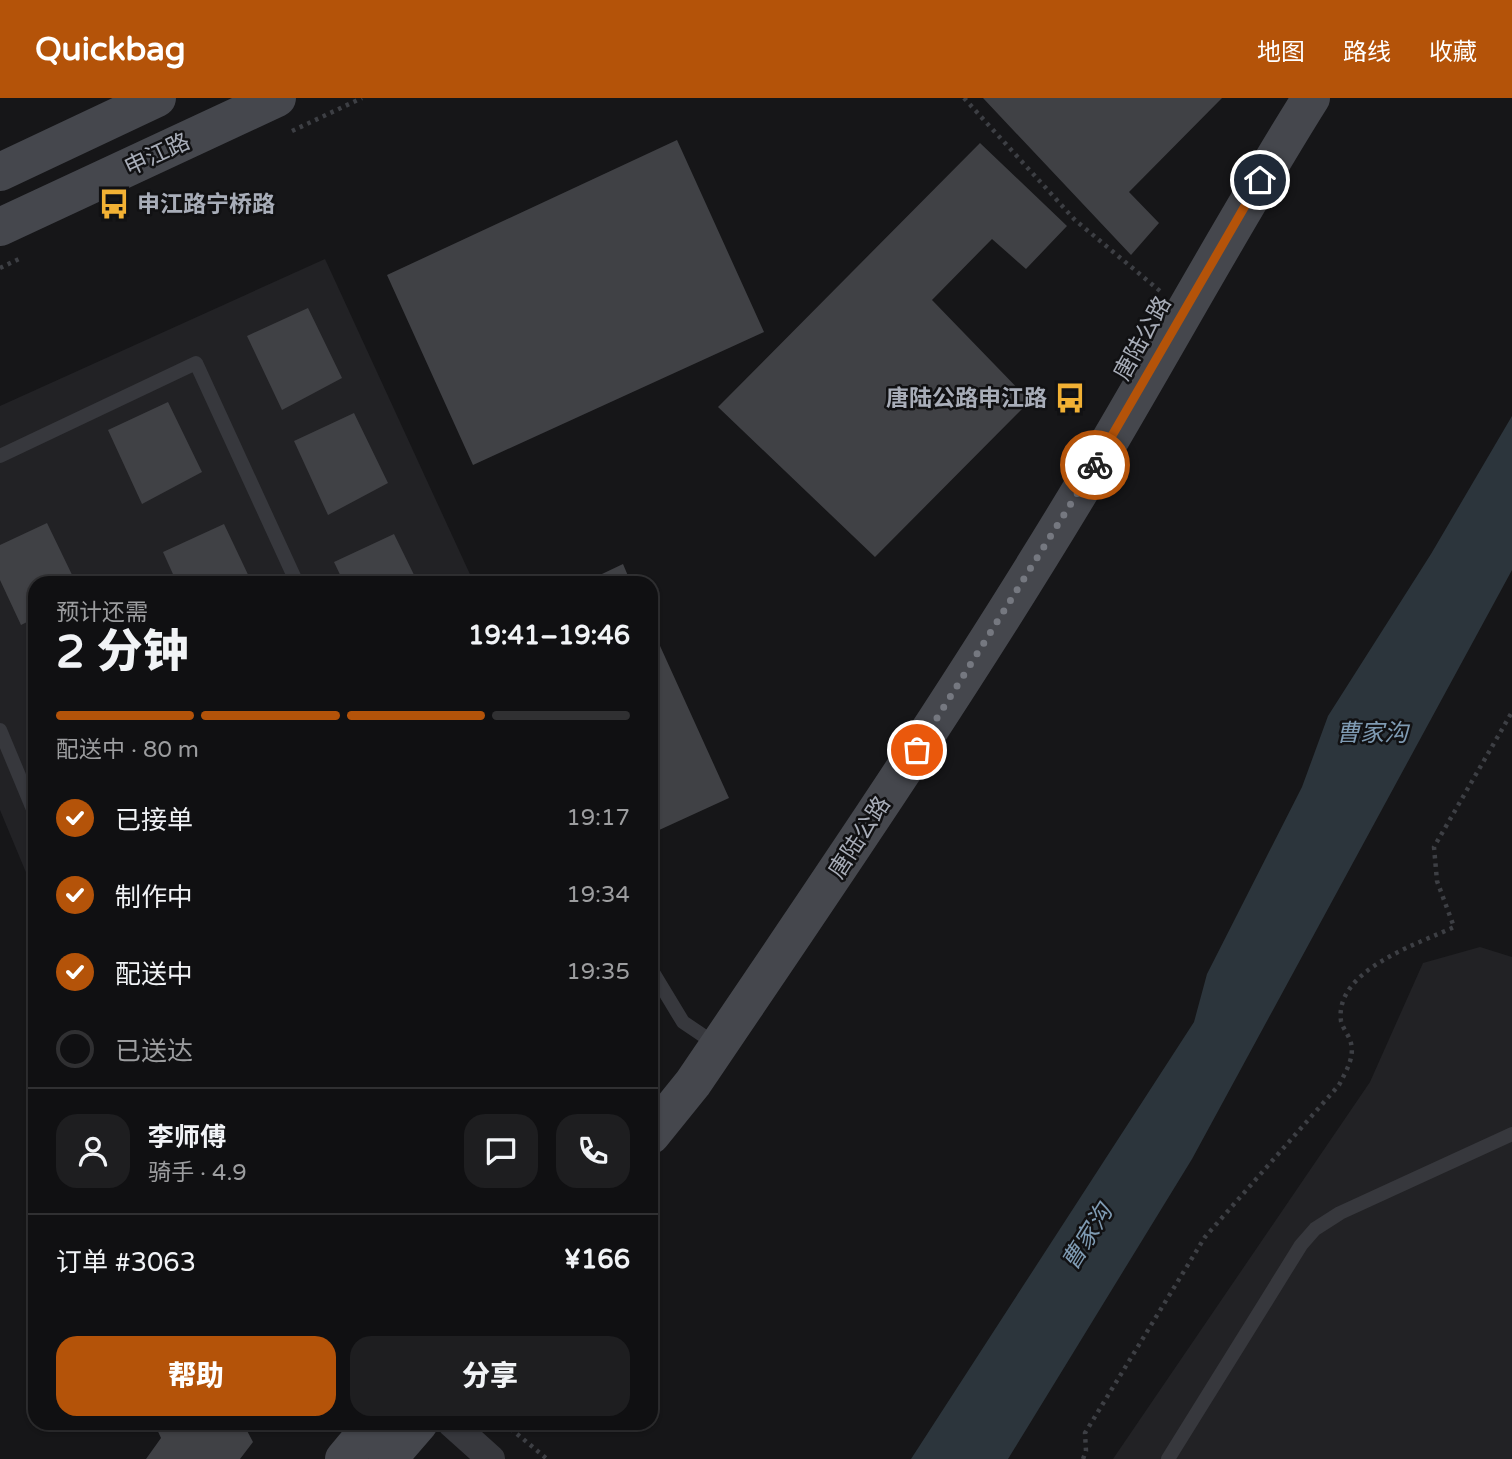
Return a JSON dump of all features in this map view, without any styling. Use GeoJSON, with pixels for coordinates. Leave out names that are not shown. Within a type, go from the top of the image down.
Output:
{"type":"FeatureCollection","features":[{"type":"Feature","properties":{"kind":"main road"},"geometry":{"type":"LineString","coordinates":[[0,172],[157,98]]}},
{"type":"Feature","properties":{"kind":"main road","name":"申江路"},"geometry":{"type":"LineString","coordinates":[[0,227],[276,98]]}},
{"type":"Feature","properties":{"kind":"main road","name":"唐陆公路"},"geometry":{"type":"LineString","coordinates":[[658,1124],[853,800],[1098,418],[1165,294],[1282,98]]}},
{"type":"Feature","properties":{"kind":"main road","name":"唐陆公路"},"geometry":{"type":"LineString","coordinates":[[658,1093],[710,1040],[947,704],[1086,481],[1247,201],[1311,98]]}},
{"type":"Feature","properties":{"kind":"main road"},"geometry":{"type":"LineString","coordinates":[[344,1459],[368,1430]]}},
{"type":"Feature","properties":{"kind":"main road"},"geometry":{"type":"LineString","coordinates":[[388,1459],[413,1430]]}},
{"type":"Feature","properties":{"kind":"street"},"geometry":{"type":"LineString","coordinates":[[459,1430],[491,1459]]}},
{"type":"Feature","properties":{"kind":"lane"},"geometry":{"type":"LineString","coordinates":[[0,456],[196,363],[294,576]]}},
{"type":"Feature","properties":{"kind":"lane"},"geometry":{"type":"LineString","coordinates":[[0,730],[28,797]]}},
{"type":"Feature","properties":{"kind":"lane"},"geometry":{"type":"LineString","coordinates":[[658,981],[683,1022],[710,1040]]}},
{"type":"Feature","properties":{"kind":"lane"},"geometry":{"type":"LineString","coordinates":[[1168,1459],[1301,1245],[1315,1229],[1340,1213],[1512,1135]]}},
{"type":"Feature","properties":{"kind":"path"},"geometry":{"type":"LineString","coordinates":[[964,98],[1075,220],[1165,294]]}},
{"type":"Feature","properties":{"kind":"path"},"geometry":{"type":"LineString","coordinates":[[1083,1459],[1086,1451],[1085,1433],[1205,1237],[1339,1085],[1353,1056],[1351,1042],[1341,1020],[1347,994],[1360,974],[1454,927],[1437,881],[1434,847],[1512,712]]}},
{"type":"Feature","properties":{"kind":"path"},"geometry":{"type":"LineString","coordinates":[[512,1430],[547,1459]]}},
{"type":"Feature","properties":{"kind":"shaded area"},"geometry":{"type":"Polygon","coordinates":[[[325,259],[471,576],[28,576],[28,877],[0,810],[0,406],[325,259]]]}},
{"type":"Feature","properties":{"kind":"shaded area"},"geometry":{"type":"Polygon","coordinates":[[[1480,947],[1512,957],[1512,1459],[1113,1459],[1370,1082],[1423,963],[1480,947]]]}},
{"type":"Feature","properties":{"kind":"water","name":"曹家沟"},"geometry":{"type":"Polygon","coordinates":[[[1512,416],[1512,570],[1192,1159],[1008,1459],[911,1459],[1194,1022],[1207,974],[1302,787],[1328,716],[1431,554],[1512,416]]]}},
{"type":"Feature","properties":{"kind":"building"},"geometry":{"type":"Polygon","coordinates":[[[983,98],[1222,98],[1129,192],[1159,223],[1131,255],[983,98]]]}},
{"type":"Feature","properties":{"kind":"building"},"geometry":{"type":"Polygon","coordinates":[[[677,140],[764,332],[473,465],[387,275],[677,140]]]}},
{"type":"Feature","properties":{"kind":"building"},"geometry":{"type":"Polygon","coordinates":[[[980,143],[1067,226],[1026,269],[992,239],[932,300],[1030,401],[875,557],[718,407],[980,143]]]}},
{"type":"Feature","properties":{"kind":"building"},"geometry":{"type":"Polygon","coordinates":[[[308,308],[342,378],[282,410],[247,336],[308,308]]]}},
{"type":"Feature","properties":{"kind":"building"},"geometry":{"type":"Polygon","coordinates":[[[168,402],[202,472],[142,504],[108,430],[168,402]]]}},
{"type":"Feature","properties":{"kind":"building"},"geometry":{"type":"Polygon","coordinates":[[[354,413],[388,483],[328,515],[294,441],[354,413]]]}},
{"type":"Feature","properties":{"kind":"building"},"geometry":{"type":"Polygon","coordinates":[[[47,523],[73,576],[28,576],[28,622],[21,625],[0,580],[0,545],[47,523]]]}},
{"type":"Feature","properties":{"kind":"building"},"geometry":{"type":"Polygon","coordinates":[[[224,524],[249,576],[174,576],[163,552],[224,524]]]}},
{"type":"Feature","properties":{"kind":"building"},"geometry":{"type":"Polygon","coordinates":[[[394,534],[415,576],[341,576],[334,562],[394,534]]]}},
{"type":"Feature","properties":{"kind":"building"},"geometry":{"type":"Polygon","coordinates":[[[623,564],[628,576],[598,576],[623,564]]]}},
{"type":"Feature","properties":{"kind":"building"},"geometry":{"type":"Polygon","coordinates":[[[658,641],[729,798],[658,831],[658,641]]]}},
{"type":"Feature","properties":{"kind":"building"},"geometry":{"type":"Polygon","coordinates":[[[157,1430],[247,1430],[253,1442],[240,1459],[146,1459],[161,1438],[157,1430]]]}},
{"type":"Feature","properties":{"kind":"way so far"},"geometry":{"type":"LineString","coordinates":[[917,750],[1095,465]]}},
{"type":"Feature","properties":{"kind":"place","name":"申江路宁桥路"},"geometry":{"type":"Point","coordinates":[114,204]}},
{"type":"Feature","properties":{"kind":"place","name":"唐陆公路申江路"},"geometry":{"type":"Point","coordinates":[1070,398]}},
{"type":"Feature","properties":{"kind":"route"},"geometry":{"type":"LineString","coordinates":[[1095,465],[1260,180]]}}]}
